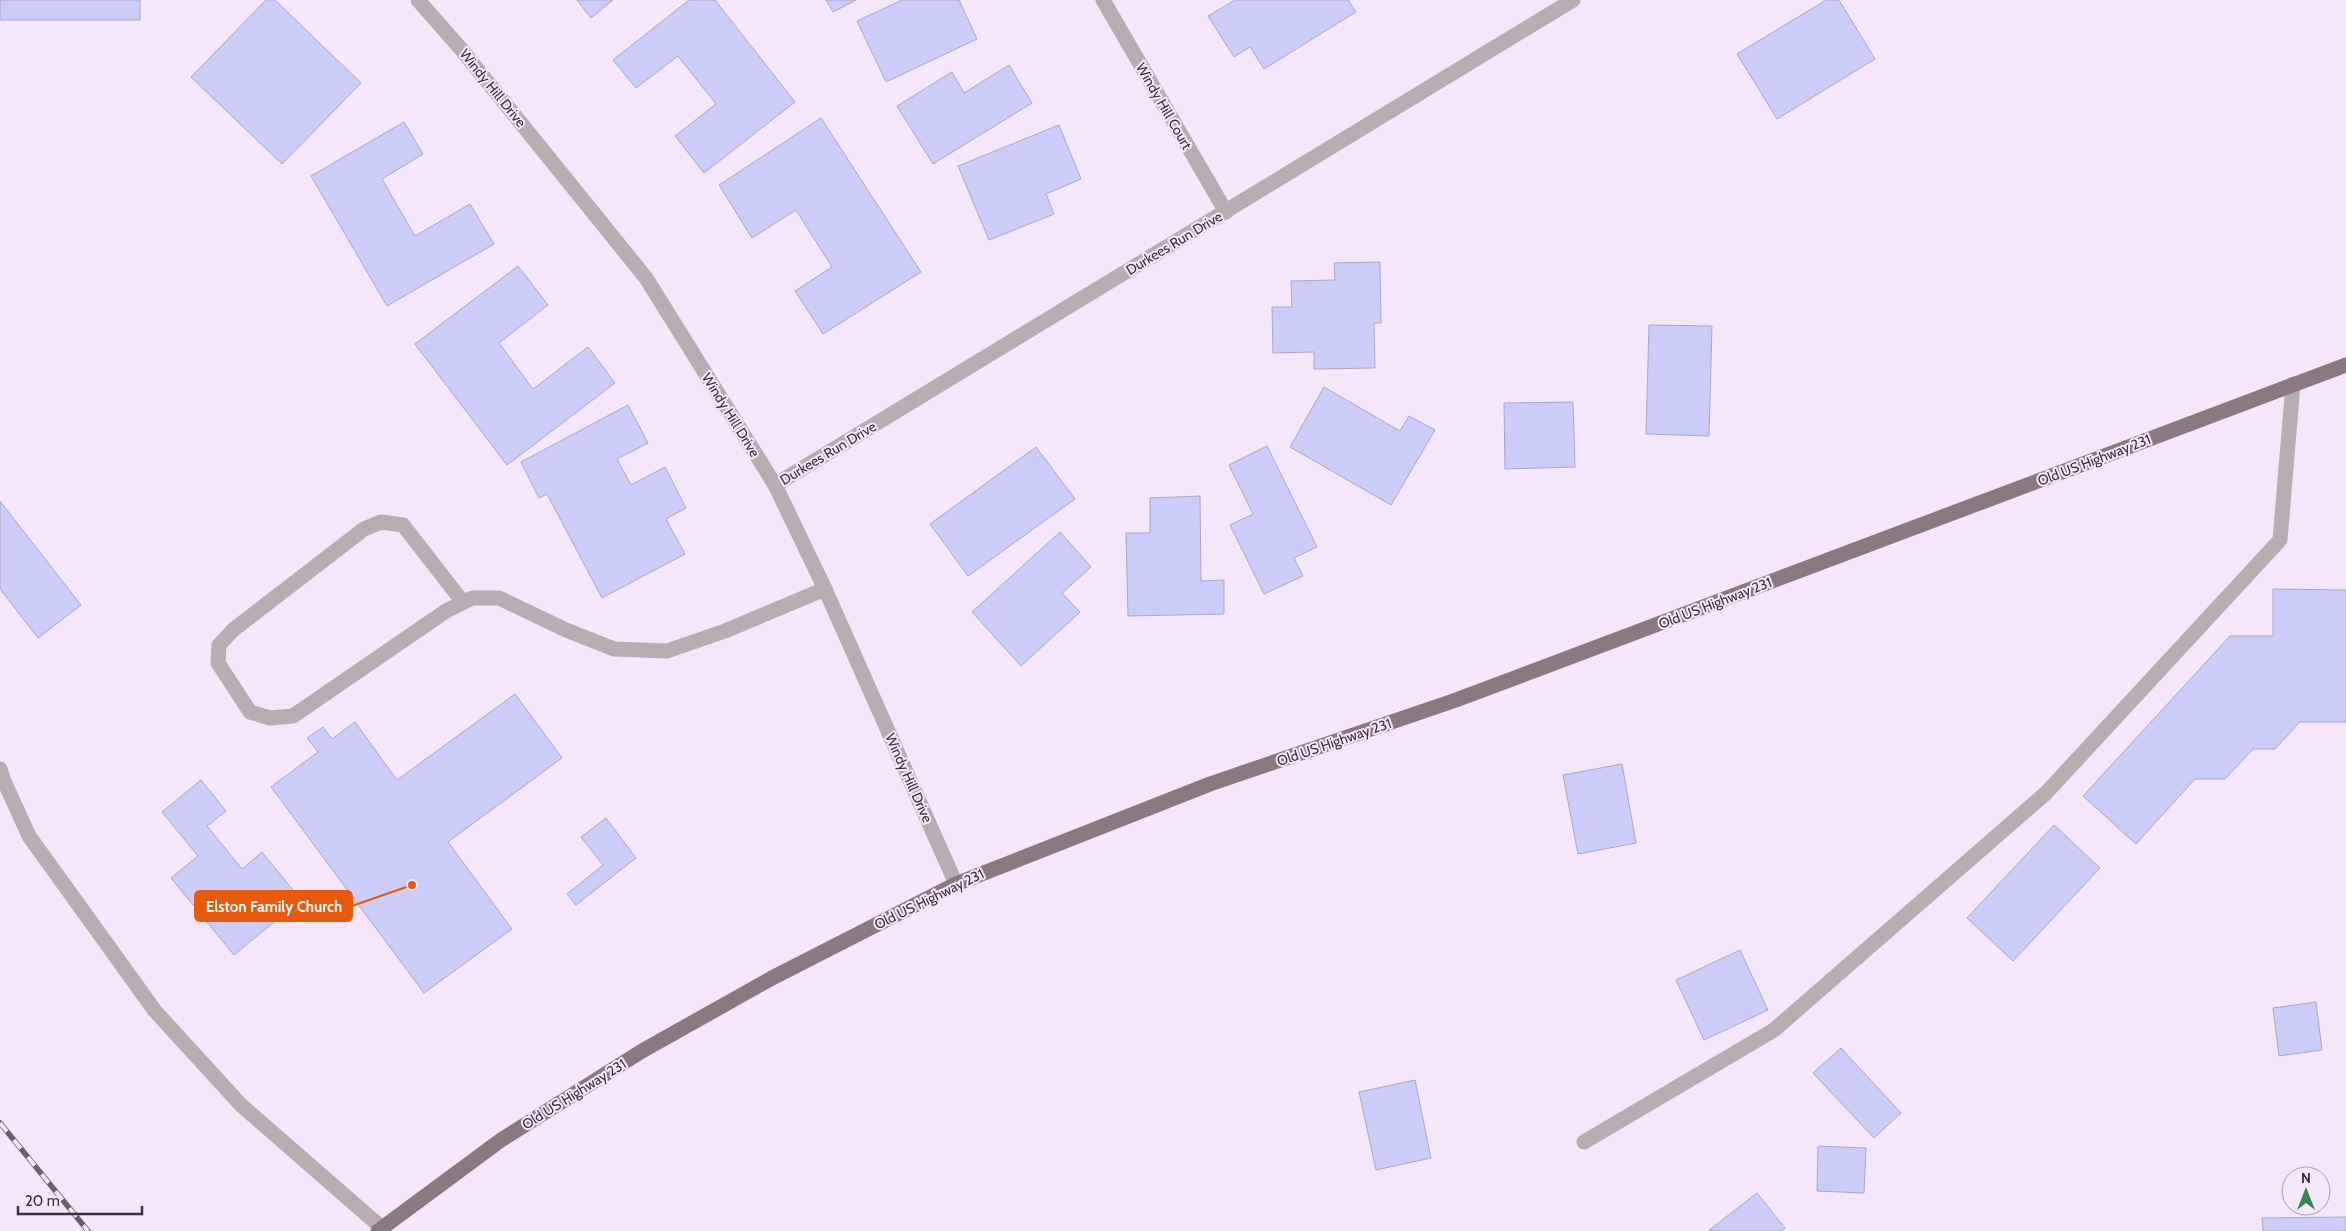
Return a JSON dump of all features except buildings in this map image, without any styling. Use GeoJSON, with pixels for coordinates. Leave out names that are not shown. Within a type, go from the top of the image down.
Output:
{"type":"FeatureCollection","features":[{"type":"Feature","properties":{"kind":"main road","name":"Old US Highway 231"},"geometry":{"type":"LineString","coordinates":[[380,1230],[501,1140],[642,1051],[772,978],[956,884],[1210,784],[1465,697],[2346,365]]}},
{"type":"Feature","properties":{"kind":"street","name":"Windy Hill Drive"},"geometry":{"type":"LineString","coordinates":[[418,0],[461,49],[646,278],[776,485],[825,589],[956,884]]}},
{"type":"Feature","properties":{"kind":"street","name":"Windy Hill Court"},"geometry":{"type":"LineString","coordinates":[[1103,0],[1226,212]]}},
{"type":"Feature","properties":{"kind":"street","name":"Durkees Run Drive"},"geometry":{"type":"LineString","coordinates":[[776,485],[1573,0]]}},
{"type":"Feature","properties":{"kind":"street"},"geometry":{"type":"LineString","coordinates":[[1584,1142],[1774,1030],[2046,793],[2280,540],[2293,384]]}},
{"type":"Feature","properties":{"kind":"street"},"geometry":{"type":"LineString","coordinates":[[462,601],[403,525],[381,522],[364,529],[234,630],[219,645],[218,662],[250,712],[270,718],[292,716],[462,601],[472,598],[499,598],[566,630],[614,649],[667,651],[725,632],[825,589]]}},
{"type":"Feature","properties":{"kind":"street"},"geometry":{"type":"LineString","coordinates":[[0,769],[30,836],[156,1011],[241,1104],[380,1230]]}},
{"type":"Feature","properties":{"kind":"railway"},"geometry":{"type":"LineString","coordinates":[[0,1123],[88,1231]]}},
{"type":"Feature","properties":{"kind":"place","name":"Elston Family Church"},"geometry":{"type":"Point","coordinates":[412,885]}}]}
